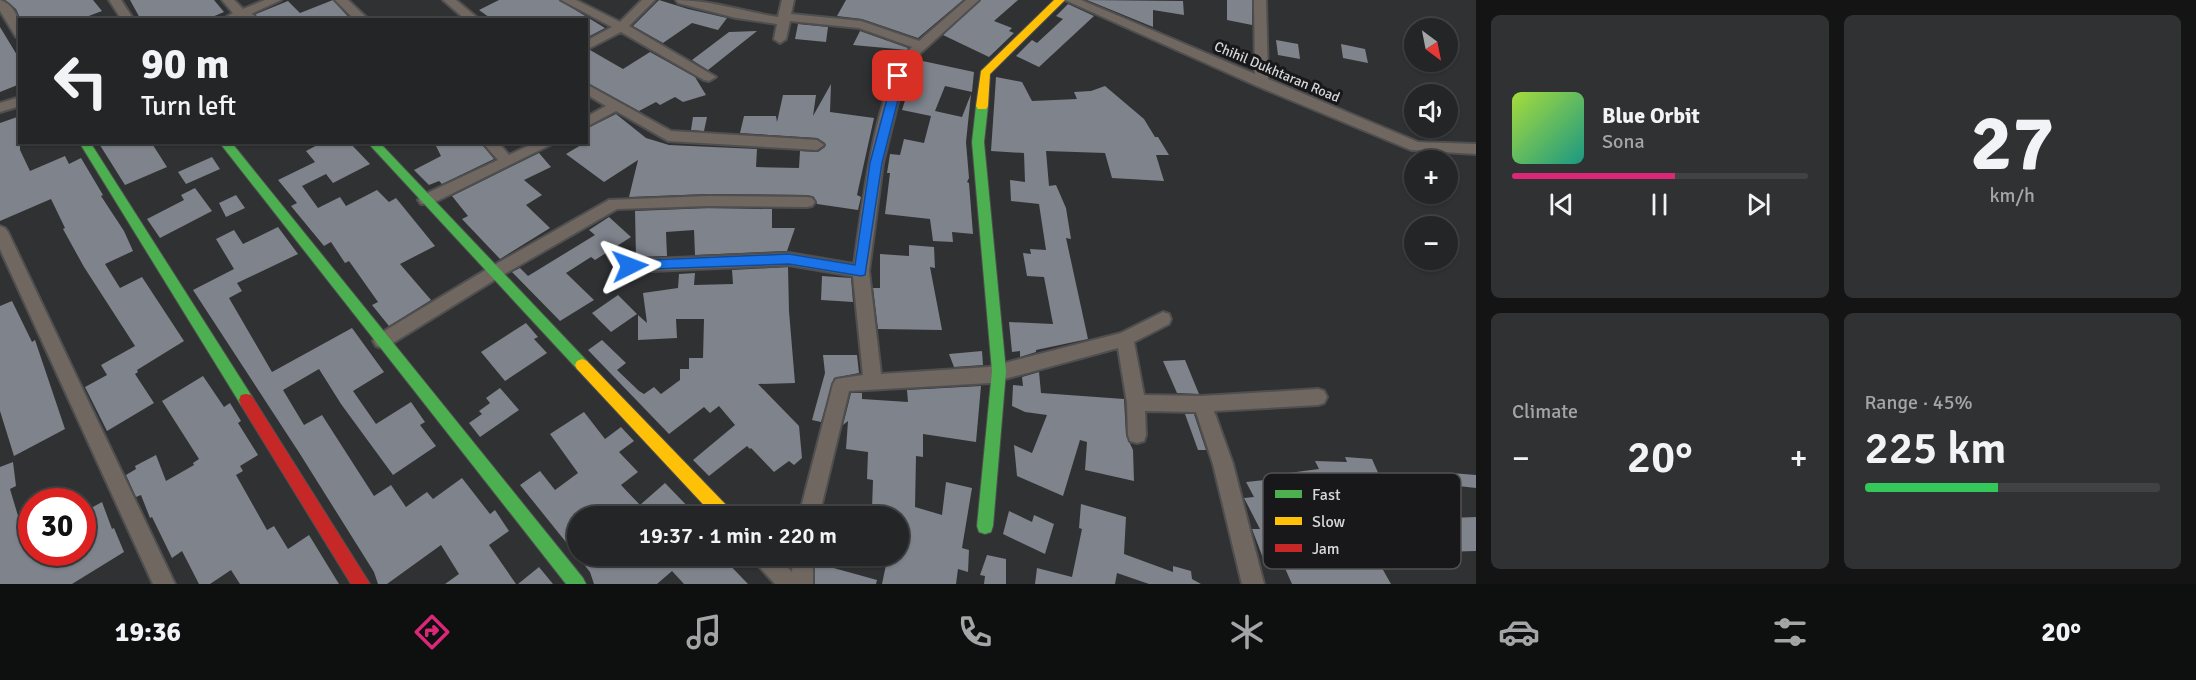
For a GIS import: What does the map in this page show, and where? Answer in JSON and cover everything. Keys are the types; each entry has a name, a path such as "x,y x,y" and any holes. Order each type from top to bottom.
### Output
{"street":[{"path":"115,0 128,18"},
{"path":"228,0 241,15 250,18"},
{"path":"233,18 275,0"},
{"path":"341,0 361,18"},
{"path":"449,0 472,18"},
{"path":"567,0 621,27 709,77"},
{"path":"588,45 621,27 649,0"},
{"path":"682,0 736,14 861,26 921,46"},
{"path":"780,39 788,0"},
{"path":"873,383 861,271 876,163 894,90 903,65 973,0"},
{"path":"985,526 999,371 978,142 985,73 1060,0"},
{"name":"Chihil Dukhtaran Road","path":"1071,0 1114,13 1262,83 1416,147 1476,149"},
{"path":"1260,0 1259,42 1262,83"},
{"path":"0,4 9,13 18,30"},
{"path":"588,89 668,136 817,145"},
{"path":"0,108 18,101"},
{"path":"588,122 617,105"},
{"path":"85,144 361,584"},
{"path":"226,144 577,584"},
{"path":"374,144 716,506"},
{"path":"491,144 508,162"},
{"path":"426,200 545,144"},
{"path":"382,341 495,272 614,204 708,201 807,202"},
{"path":"0,232 164,584"},
{"path":"630,266 789,259 861,271"},
{"path":"811,506 842,384 990,375 1125,339 1163,319"},
{"path":"1125,339 1136,403 1137,435"},
{"path":"1136,403 1202,404 1318,397"},
{"path":"1202,404 1224,464 1253,584"},
{"path":"772,566 789,584"},
{"path":"802,584 803,566"}],"building":[{"path":"5,0 93,0 102,11 83,18 20,18 16,9"},
{"path":"130,0 214,0 224,12 210,18 140,18"},
{"path":"333,0 349,18 257,18 256,14 288,1 300,13"},
{"path":"499,0 559,0 605,28 588,37 588,18 490,18 479,10"},
{"path":"659,0 727,18 718,30 692,23 663,43 633,26"},
{"path":"846,0 963,0 918,38 862,19 837,16"},
{"path":"981,0 1018,0 994,21 1012,28 1009,31 1014,33 989,57 943,35"},
{"path":"1087,0 1183,1 1184,15 1153,10 1153,27"},
{"path":"1227,0 1252,0 1252,25 1227,20"},
{"path":"1068,4 1094,16 1039,67 1016,56 1032,40 1037,43 1063,19 1056,16"},
{"path":"798,24 828,27 826,42 795,39"},
{"path":"0,27 18,57 18,85 0,92"},
{"path":"757,31 708,70 692,60 729,32"},
{"path":"860,31 908,48 907,50 853,45"},
{"path":"1276,40 1298,44 1300,59 1278,55"},
{"path":"1341,44 1365,49 1368,63 1343,58"},
{"path":"590,50 623,69 650,52 695,77 706,95 683,102 675,97 660,105 656,102 639,111 588,83 588,51"},
{"path":"918,60 974,72 972,92 945,86 935,111 962,117 971,94 966,142 969,178 967,182 969,183 973,234 952,232 953,242 933,241 930,219 885,214 890,154 900,155 904,139 924,143 931,116 902,110 913,75 917,75"},
{"path":"996,77 1022,82 1032,101 1077,99 1074,92 1091,91 1105,86 1144,119 1169,155 1156,155 1164,181 1112,178 1105,153 1046,151 1049,186 1056,185 1066,208 1071,239 1066,238 1088,339 1036,350 1036,352 1020,357 1020,351 1012,352 1009,322 1053,324 1044,277 1027,276 1023,253 1031,254 1030,249 1046,250 1039,204 1011,201 1010,180 1025,182 1024,153 991,151"},
{"path":"831,84 830,112 874,118 857,195 861,197 858,210 817,204 814,197 807,195 708,194 629,197 638,160 604,182 566,154 583,144 588,144 588,128 616,114 646,138 669,145 757,149 756,167 799,168 800,151 818,152 825,147 825,143 817,138 740,133 744,116 776,116 777,122 783,95 816,95 813,116"},
{"path":"18,117 18,144 20,144 20,150 30,171 65,156 69,164 81,158 103,195 101,196 124,231 133,251 105,264 120,288 142,277 184,341 137,370 135,374 154,403 107,431 85,387 107,375 101,365 135,346 84,267 63,229 65,228 51,199 0,221 0,123"},
{"path":"693,117 707,117 704,131 691,130"},
{"path":"99,144 152,144 167,167 125,185"},
{"path":"319,144 331,146 351,144 370,164 333,183 326,174 302,186 318,208 340,197 346,206 377,190 389,202 396,198 435,246 400,264 431,300 389,326 372,305 378,302 349,261 345,263 331,242 324,246 291,206 297,203 278,180 315,162 306,151"},
{"path":"435,144 482,144 494,159 442,184 439,181 429,185 414,170 441,156"},
{"path":"539,153 551,167 524,180 542,195 526,205 550,228 500,259 462,219 468,216 452,196"},
{"path":"212,157 220,169 186,184 178,172"},
{"path":"195,188 212,211 160,238 147,219 184,200 181,195"},
{"path":"236,195 245,208 226,217 219,203"},
{"path":"708,208 772,209 772,228 795,228 787,251 695,255 694,230 666,232 667,256 636,257 635,211"},
{"path":"609,217 631,237 595,260 591,257 566,273 594,300 560,321 512,272 520,268 528,276 595,235 589,230"},
{"path":"278,227 298,254 237,283 242,291 229,298 272,372 352,328 384,372 353,391 376,424 411,402 425,422 420,425 436,446 393,475 341,404 319,369 283,390 304,425 322,415 374,496 391,485 406,507 427,492 433,499 462,478 490,514 495,510 509,531 489,545 516,584 445,584 459,574 441,545 387,584 378,584 374,572 300,454 193,290 234,269 216,239 234,230 243,244"},
{"path":"909,245 934,247 935,268 930,267 942,330 878,329 873,288 880,288 880,254 909,256"},
{"path":"788,267 795,383 758,384 799,426 802,458 794,465 789,461 774,472 747,446 709,476 693,460 735,425 719,406 710,413 704,407 669,434 588,350 602,340 626,363 617,370 639,391 644,394 654,387 661,394 680,380 680,369 689,369 689,358 703,358 704,319 676,319 677,338 638,340 638,315 647,323 643,293 678,288 679,274 695,273 694,285 733,284 732,270"},
{"path":"822,276 851,278 853,302 821,300"},
{"path":"618,295 637,314 611,332 592,313"},
{"path":"12,301 32,342 35,340 65,429 14,456 0,411 0,306"},
{"path":"526,323 538,337 534,339 547,353 505,381 481,352"},
{"path":"982,351 983,365 954,367 949,354"},
{"path":"823,355 857,355 859,373 834,378 821,422 812,420 825,373"},
{"path":"1185,360 1199,394 1177,393 1163,361"},
{"path":"1039,372 1041,393 1124,399 1126,435 1133,450 1134,481 1085,470 1087,442 1080,440 1063,496 1017,476 1014,445 1032,453 1047,415 1025,412 1012,406 1013,385 1023,386 1022,377"},
{"path":"203,376 224,407 230,403 241,421 238,423 258,455 240,466 243,471 236,475 267,530 274,526 288,549 309,535 339,584 240,584 231,570 210,584 199,584 182,551 172,558 152,517 150,518 141,495 136,497 126,475 136,469 135,466 156,455 166,481 194,465 193,463 199,459 162,401"},
{"path":"981,386 976,442 923,434 923,457 916,456 915,507 942,515 946,482 972,488 962,548 969,550 968,572 958,569 956,584 882,584 886,566 909,566 909,506 872,506 873,480 867,479 868,452 846,449 848,421 843,425 851,393 862,393 862,399 908,402 907,390"},
{"path":"500,388 519,410 480,437 469,423 482,414 479,411 490,403 486,398"},
{"path":"584,412 605,439 621,427 634,441 619,452 638,472 621,485 640,505 665,483 687,506 567,506 567,543 520,485 540,471 555,490 578,473 550,434"},
{"path":"1185,414 1194,414 1206,450 1198,450"},
{"path":"1345,457 1372,459 1378,473 1289,473 1319,469 1315,461 1347,462"},
{"path":"13,462 16,486 10,489 18,516 18,566 96,566 96,505 102,502 124,552 72,584 0,584 0,467"},
{"path":"1461,474 1476,475 1476,488 1461,486"},
{"path":"1263,480 1263,558 1252,529 1260,529 1244,498 1254,497 1246,482"},
{"path":"1081,504 1126,517 1124,554 1173,572 1173,566 1191,571 1192,579 1201,584 1149,584 1117,573 1115,584 1035,584 1037,568 1072,577 1082,529 1079,528"},
{"path":"1009,511 1032,522 1034,515 1054,524 1045,554 1003,534"},
{"path":"1476,517 1476,551 1461,551 1461,518"},
{"path":"987,555 1006,559 1006,584 984,584 985,576 980,575"},
{"path":"585,566 731,566 748,584 684,584 672,571 657,584 594,584"},
{"path":"815,566 830,566 877,580 876,584 815,584"},
{"path":"539,567 553,584 518,584"},
{"path":"1285,569 1382,569 1391,584 1292,584"}],"traffic: fast":[{"path":"982,106 978,142 999,371 985,526"},
{"path":"85,144 246,400"},
{"path":"226,144 577,584"},
{"path":"374,144 582,365"}],"traffic: slow":[{"path":"982,106 985,73 1060,0"},
{"path":"582,365 716,506"}],"traffic: jam":[{"path":"246,400 361,584"}],"route":[{"path":"630,266 789,259 861,271 876,163 898,76"}]}
